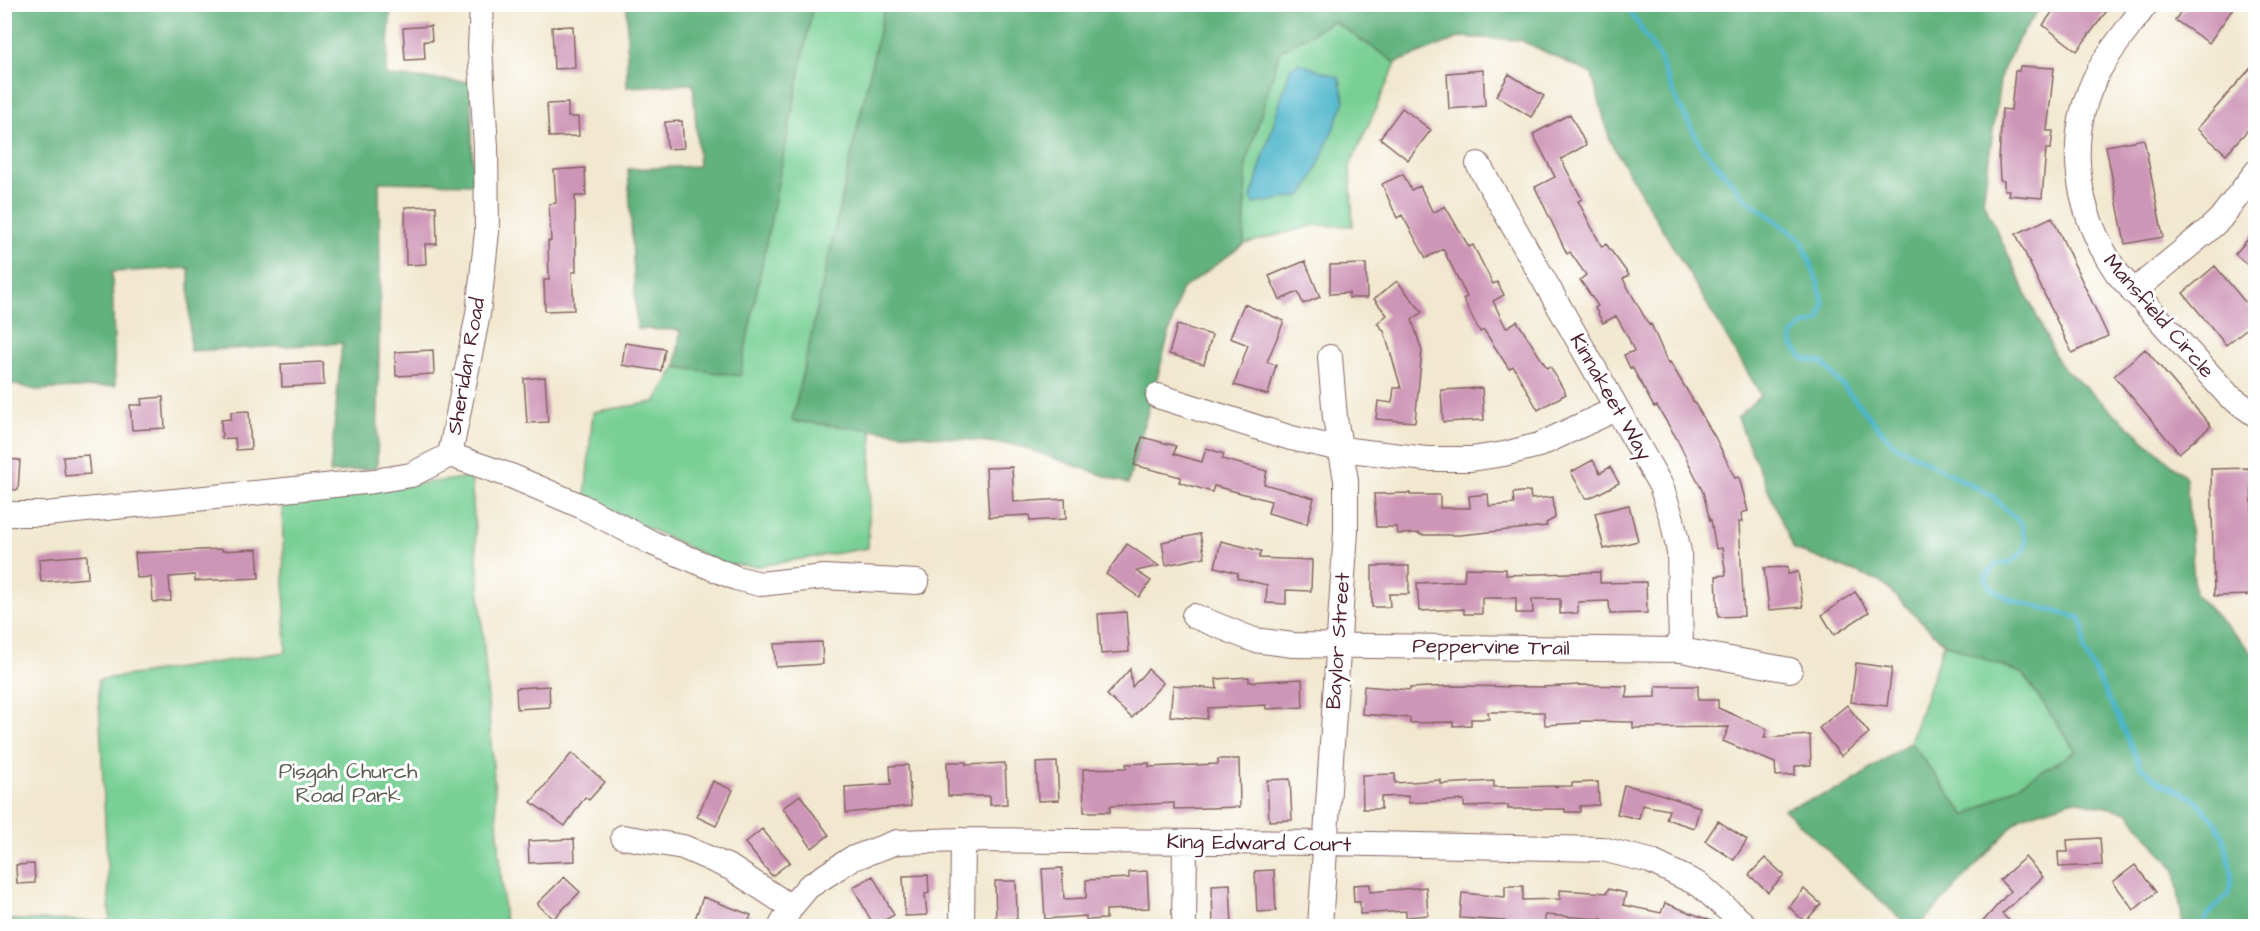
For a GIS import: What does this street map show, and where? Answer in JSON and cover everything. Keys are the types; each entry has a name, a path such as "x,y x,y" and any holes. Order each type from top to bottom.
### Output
{"street":[{"name":"Sheridan Road","path":"4,514 46,514 374,481 411,475 450,455 478,314 487,232 486,147 480,48 482,4"},
{"name":"Mansfield Circle","path":"2146,4 2098,74 2082,119 2078,157 2082,198 2093,232 2107,259 2133,292 2229,396 2256,415"},
{"name":"Kinnakeet Way","path":"1478,164 1661,486 1672,519 1678,552 1681,650"},
{"path":"2133,292 2220,219 2256,172"},
{"name":"Baylor Street","path":"1320,927 1346,531 1346,480 1335,418 1330,357"},
{"path":"1158,396 1291,438 1341,449 1426,459 1471,459 1539,445 1569,433 1616,408"},
{"path":"450,455 511,476 581,506 652,543 736,578 760,584 824,577 917,582"},
{"name":"Peppervine Trail","path":"1194,616 1254,640 1293,645 1681,650 1790,670"},
{"path":"624,837 683,848 731,868 786,917"},
{"path":"962,927 963,840"},
{"name":"King Edward Court","path":"786,917 808,887 851,859 897,842 963,840 1326,843 1602,849 1650,861 1700,885 1746,927"},
{"path":"1184,927 1185,842"}],"green space":[{"path":"5,5 391,5 386,76 471,82 473,184 379,182 377,468 330,473 342,343 190,351 189,268 112,272 115,386 36,390 5,382"},
{"path":"627,5 813,5 740,376 676,367 680,330 637,329 628,169 699,166 693,84 627,87"},
{"path":"813,5 885,5 792,421 872,429 868,548 758,566 723,564 585,498 593,412 655,402 676,367 740,375"},
{"path":"885,5 2042,5 2019,38 2001,74 1983,201 2059,364 2186,477 2195,594 2255,655 2255,926 2183,926 2175,870 2128,812 2075,800 2021,817 1919,926 1908,926 1784,809 1843,788 1910,742 1966,816 2076,751 2023,674 1944,643 1881,582 1794,549 1737,418 1761,395 1610,141 1592,74 1520,40 1461,37 1396,63 1333,21 1280,51 1246,164 1244,244 1181,290 1128,484 1016,445 792,421"},
{"path":"1333,21 1396,63 1350,166 1353,226 1315,225 1244,244 1246,164 1280,51"},
{"name":"Pisgah Church Road Park","path":"471,477 505,926 5,926 5,920 110,921 98,680 286,652 282,501"},
{"path":"1944,643 2023,674 2076,751 1966,816 1910,742"}],"water":[{"path":"1298,63 1339,77 1345,101 1310,184 1301,196 1254,204 1251,198 1290,69"}],"building":[{"path":"2058,4 2112,4 2077,51 2043,25"},
{"path":"2186,4 2236,4 2209,43 2175,20"},
{"path":"431,26 432,41 424,41 425,59 405,60 403,28"},
{"path":"573,26 575,68 554,69 552,27"},
{"path":"2256,62 2256,121 2226,154 2197,129"},
{"path":"2020,66 2054,68 2047,131 2053,131 2051,149 2046,149 2042,198 2008,195 2009,190 2004,190 2004,181 2000,180 2002,109 2011,110 2015,71 2019,71"},
{"path":"1483,70 1485,106 1449,109 1447,73"},
{"path":"1509,74 1544,96 1531,117 1496,96"},
{"path":"568,103 568,117 578,117 579,136 549,137 547,104"},
{"path":"1402,108 1431,130 1408,160 1380,138"},
{"path":"1570,114 1586,145 1561,159 1582,199 1578,201 1602,247 1606,244 1629,275 1623,279 1649,325 1651,324 1668,363 1670,362 1715,437 1735,478 1739,477 1748,511 1741,513 1742,522 1739,522 1744,616 1718,617 1716,576 1726,575 1722,548 1716,549 1703,492 1677,439 1657,406 1654,407 1632,367 1630,368 1624,355 1634,351 1628,337 1616,316 1603,323 1595,308 1598,306 1580,280 1586,275 1570,252 1567,254 1535,187 1555,177 1533,134"},
{"path":"682,121 684,148 667,149 665,122"},
{"path":"2144,139 2163,237 2125,244 2106,146"},
{"path":"585,168 586,196 575,196 576,272 572,272 574,310 545,311 544,280 549,280 548,241 551,241 549,204 556,203 554,170"},
{"path":"1403,174 1411,190 1420,186 1433,213 1445,206 1469,247 1473,245 1493,284 1497,282 1504,295 1493,301 1506,328 1517,321 1547,368 1550,366 1566,394 1538,410 1513,366 1509,369 1484,330 1480,332 1463,299 1467,297 1443,249 1426,258 1402,215 1397,218 1382,184"},
{"path":"436,206 437,244 425,244 426,264 406,265 405,207"},
{"path":"2052,217 2108,336 2072,353 2016,234"},
{"path":"2256,230 2256,272 2235,254"},
{"path":"1305,261 1320,297 1303,304 1298,292 1280,300 1269,276"},
{"path":"1366,264 1367,298 1349,298 1349,293 1330,294 1330,265"},
{"path":"2215,266 2256,315 2256,321 2226,345 2183,293"},
{"path":"1397,281 1422,312 1412,320 1422,351 1415,422 1376,419 1378,401 1392,403 1394,388 1401,388 1384,331 1377,323 1387,315 1374,299"},
{"path":"1244,304 1284,321 1267,362 1276,365 1268,395 1234,385 1248,345 1230,338"},
{"path":"1177,325 1212,335 1204,364 1169,354"},
{"path":"625,343 665,349 661,371 622,365"},
{"path":"2145,349 2211,426 2179,453 2114,376"},
{"path":"433,350 434,374 396,376 395,352"},
{"path":"323,362 324,385 282,387 281,364"},
{"path":"545,377 548,422 527,423 524,379"},
{"path":"1482,388 1484,420 1443,422 1441,390"},
{"path":"163,397 165,428 132,430 130,405 142,405 141,399"},
{"path":"249,411 251,449 236,450 235,438 222,439 221,420 231,419 231,412"},
{"path":"1142,437 1176,446 1174,454 1202,462 1206,448 1224,454 1222,459 1267,471 1264,484 1314,498 1307,524 1268,513 1271,501 1214,486 1212,492 1179,482 1181,477 1134,465"},
{"path":"88,455 90,474 65,476 63,457"},
{"path":"4,459 20,460 18,490 4,489"},
{"path":"1593,460 1600,473 1610,467 1619,483 1590,498 1585,498 1571,472"},
{"path":"1012,467 1014,502 1065,499 1066,519 1030,521 1029,515 989,517 986,468"},
{"path":"2251,468 2254,595 2214,596 2211,469"},
{"path":"1530,491 1531,499 1553,497 1555,518 1546,523 1547,526 1460,535 1398,534 1397,527 1376,527 1374,494 1440,495 1440,508 1470,508 1469,496 1488,494 1489,506 1514,504 1513,493"},
{"path":"1629,505 1638,541 1604,549 1595,513"},
{"path":"1200,534 1205,557 1166,565 1162,542"},
{"path":"1221,541 1261,551 1259,558 1312,560 1311,591 1286,590 1286,604 1266,603 1267,585 1237,578 1238,573 1215,567"},
{"path":"1127,544 1159,566 1136,571 1151,581 1139,597 1106,574"},
{"path":"222,549 222,551 257,549 259,578 195,581 195,575 169,577 171,601 153,602 151,577 137,578 135,553"},
{"path":"87,555 88,578 41,582 39,559"},
{"path":"1372,566 1409,566 1409,594 1389,594 1390,607 1372,607"},
{"path":"1788,567 1788,574 1798,572 1803,607 1769,610 1764,568"},
{"path":"1465,568 1506,569 1506,575 1600,572 1600,583 1646,582 1647,613 1610,614 1609,601 1578,602 1578,613 1560,614 1560,599 1532,599 1533,613 1516,613 1516,598 1482,598 1482,614 1464,614 1464,609 1419,611 1417,583 1464,581"},
{"path":"1855,592 1869,612 1834,635 1822,615"},
{"path":"1126,612 1129,652 1101,654 1098,614"},
{"path":"822,642 823,664 776,667 774,644"},
{"path":"1856,663 1892,668 1887,706 1851,702"},
{"path":"1130,669 1132,687 1148,669 1163,683 1132,718 1107,695"},
{"path":"1249,677 1249,682 1302,679 1303,707 1266,709 1266,705 1208,708 1207,719 1170,716 1173,685 1217,689 1216,679"},
{"path":"549,686 550,707 517,709 516,688"},
{"path":"1364,686 1410,690 1410,688 1452,686 1627,686 1626,698 1656,697 1656,686 1698,686 1698,700 1718,700 1718,708 1767,729 1764,738 1810,735 1811,765 1795,766 1795,775 1776,776 1775,763 1723,741 1729,727 1633,728 1633,722 1581,721 1581,723 1545,725 1544,712 1488,712 1489,719 1471,719 1471,725 1453,726 1453,722 1410,723 1410,718 1362,714"},
{"path":"1847,705 1869,733 1841,756 1819,728"},
{"path":"572,753 605,782 589,800 585,797 565,826 531,802"},
{"path":"1218,759 1239,759 1240,807 1174,809 1174,803 1110,806 1110,812 1084,812 1083,769 1127,768 1126,764 1149,763 1149,767 1218,764"},
{"path":"947,762 966,762 966,765 1005,763 1007,804 990,805 990,796 948,796"},
{"path":"1057,762 1059,800 1038,801 1036,763"},
{"path":"908,765 911,806 846,813 845,787 891,784 890,766"},
{"path":"1395,774 1395,783 1441,780 1441,784 1494,781 1494,787 1572,786 1572,783 1598,782 1599,805 1580,806 1580,812 1565,812 1565,809 1508,809 1508,805 1464,807 1464,800 1409,803 1408,796 1381,797 1381,809 1363,809 1362,775"},
{"path":"1290,779 1292,820 1269,821 1267,780"},
{"path":"713,781 733,790 716,826 697,817"},
{"path":"1624,785 1700,807 1694,828 1666,819 1669,810 1642,805 1639,819 1617,814"},
{"path":"800,795 829,835 812,848 783,808"},
{"path":"1718,821 1747,840 1734,860 1705,841"},
{"path":"762,829 790,862 772,876 745,843"},
{"path":"2100,838 2102,865 2059,867 2058,852 2068,852 2067,840"},
{"path":"574,839 575,861 529,863 528,841"},
{"path":"2025,857 2043,877 2002,914 2016,927 1978,927 2010,891 2000,880"},
{"path":"1765,858 1784,875 1768,892 1749,875"},
{"path":"34,864 35,883 17,884 16,865"},
{"path":"2135,865 2156,892 2134,910 2113,882"},
{"path":"1062,868 1064,899 1086,898 1086,880 1129,878 1129,872 1147,871 1149,908 1106,910 1106,919 1086,920 1086,916 1045,919 1042,869"},
{"path":"1274,870 1276,911 1257,912 1255,871"},
{"path":"928,875 929,893 925,894 927,915 905,916 903,876"},
{"path":"873,876 894,915 874,926 853,887"},
{"path":"564,877 580,892 553,919 537,904"},
{"path":"995,881 1016,881 1017,919 996,919"},
{"path":"1230,884 1232,926 1213,926 1212,885"},
{"path":"1370,884 1370,892 1426,887 1428,915 1406,917 1406,911 1360,914 1360,902 1354,902 1353,885"},
{"path":"1505,886 1523,886 1523,900 1560,899 1560,890 1607,893 1608,889 1626,893 1623,905 1661,913 1665,903 1722,925 1656,927 1642,921 1641,927 1601,927 1602,919 1545,915 1545,926 1505,926 1505,921 1460,918 1462,893 1505,897"},
{"path":"1804,889 1821,904 1805,922 1789,907"},
{"path":"703,897 751,915 746,927 717,927 695,919"}],"waterway":[{"path":"1625,4 1658,55 1674,95 1701,146 1744,197 1802,240 1824,305 1819,321 1802,326 1792,335 1793,346 1804,359 1823,363 1893,444 1992,496 2021,524 2026,542 2023,552 2009,563 1996,564 1986,577 1989,587 2009,599 2080,618 2084,628 2084,651 2140,766 2158,781 2193,798 2214,820 2223,836 2232,873 2229,893 2211,911 2204,921 2205,926"}]}
